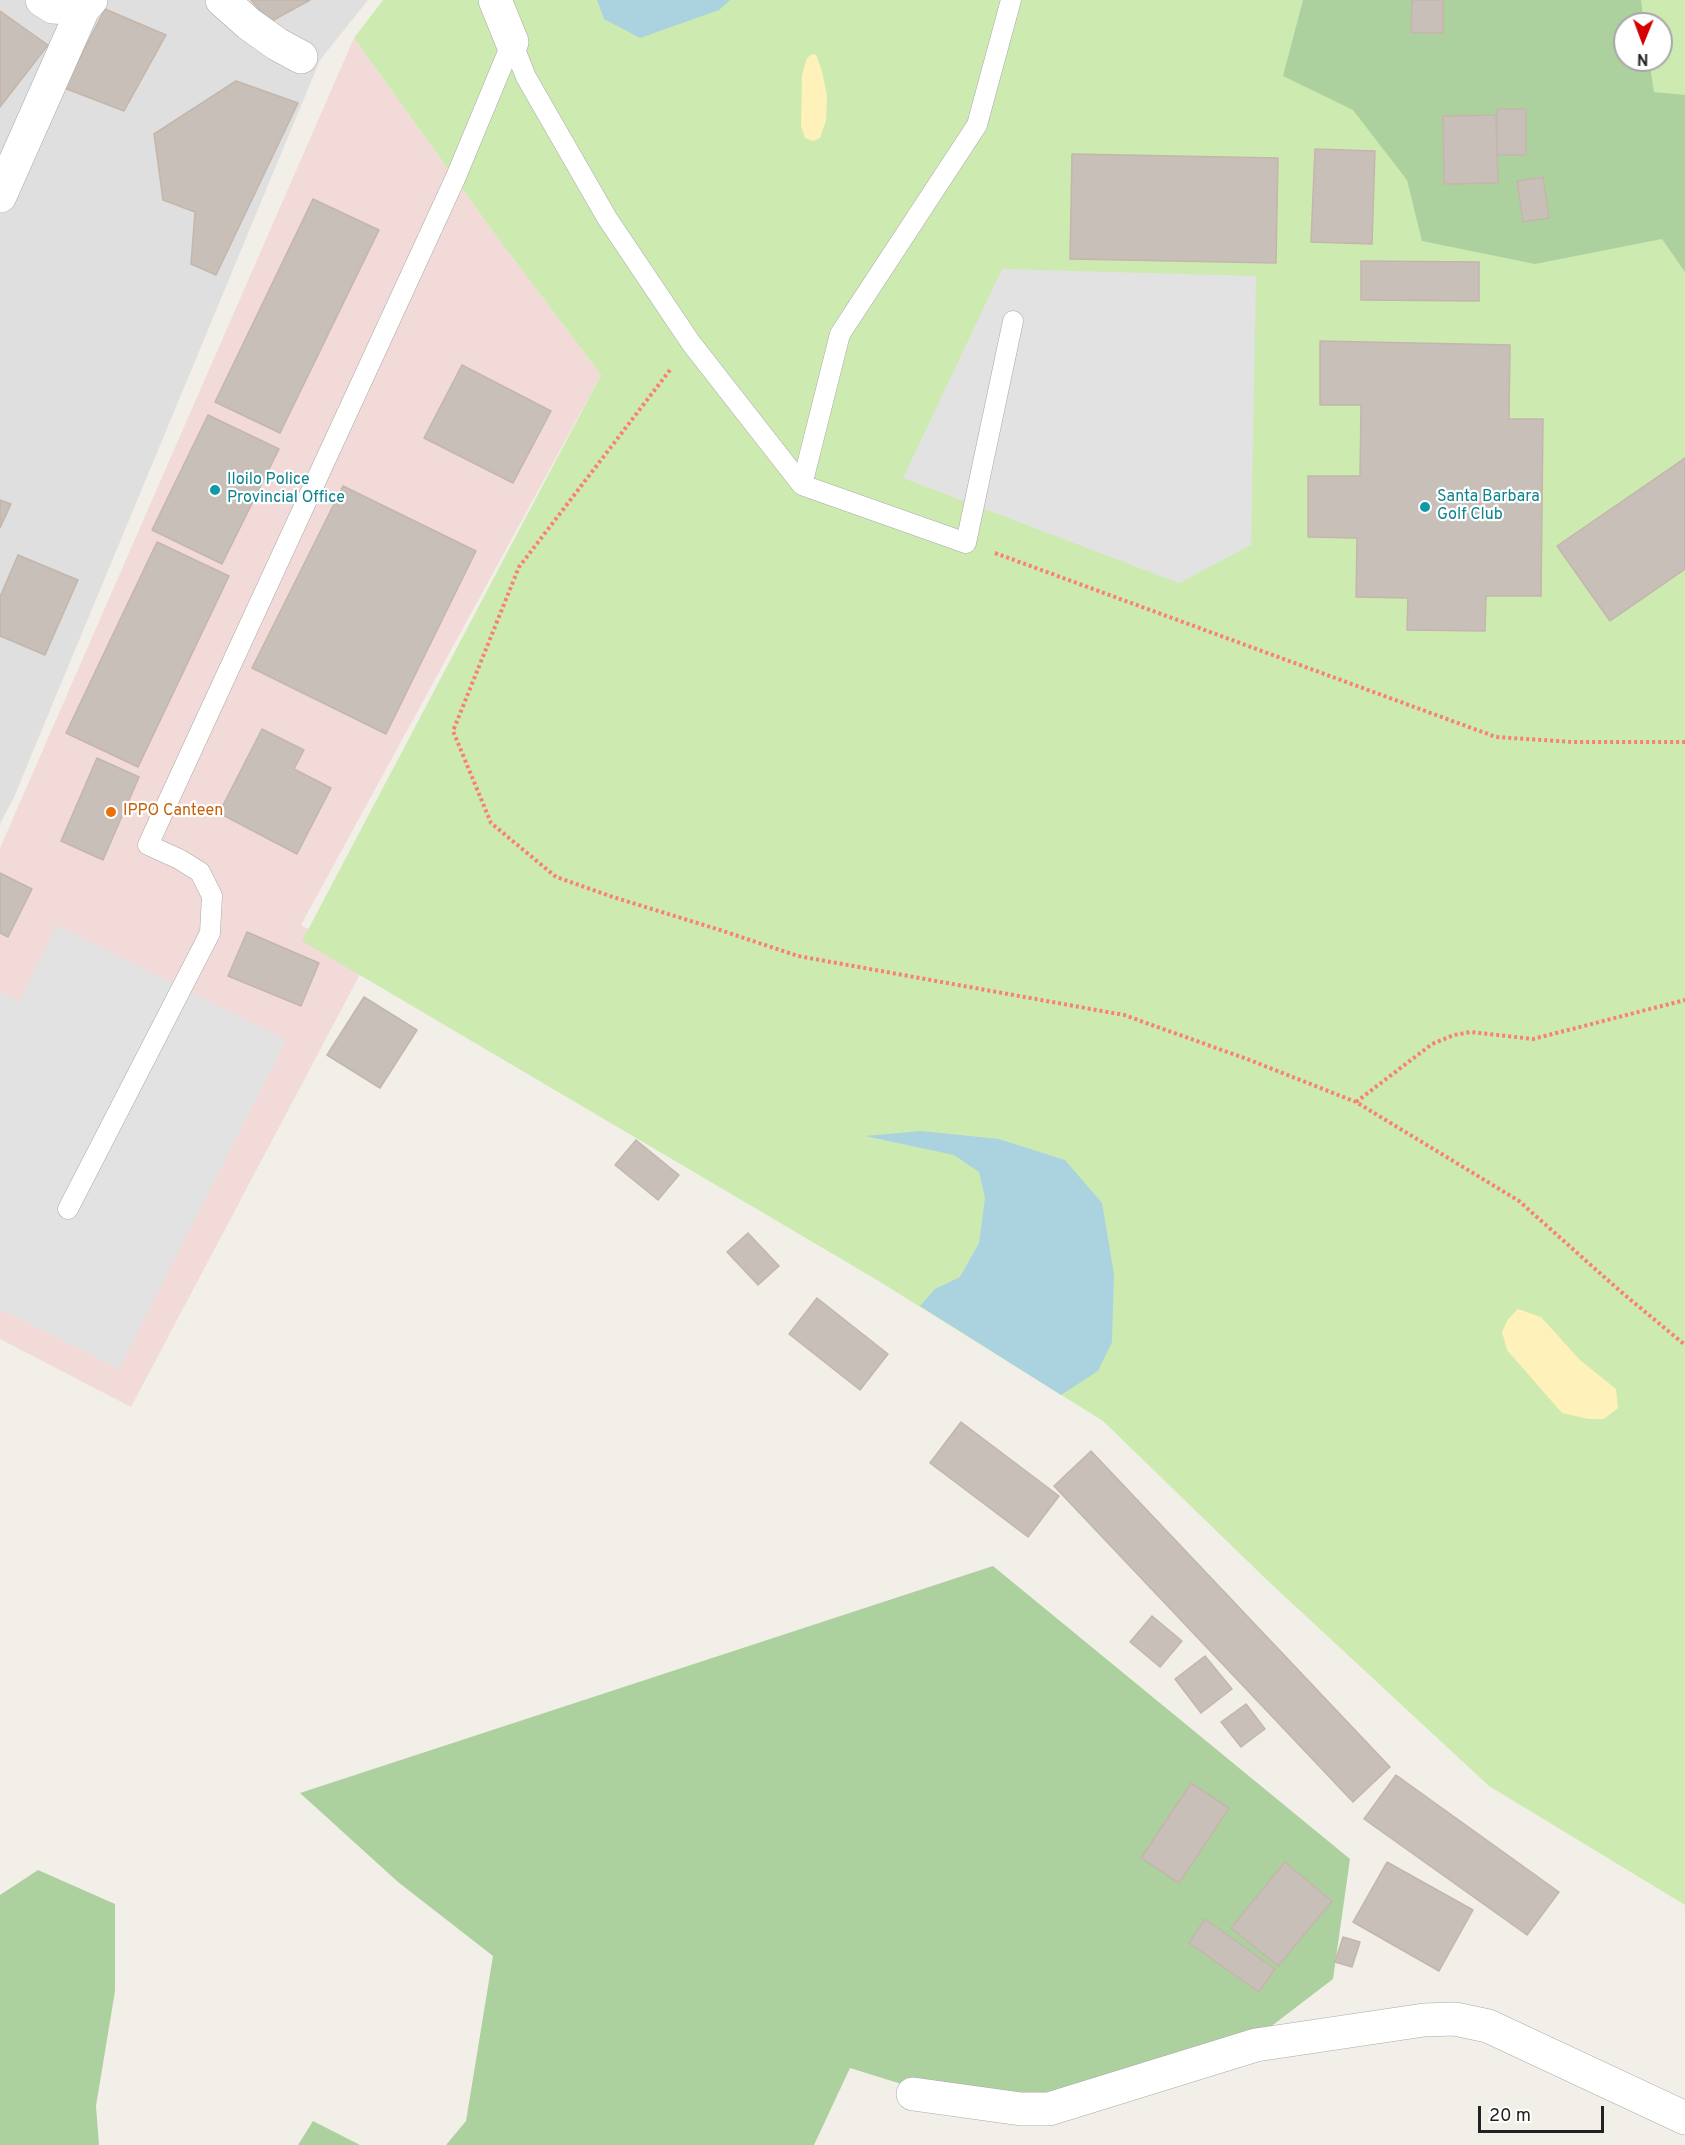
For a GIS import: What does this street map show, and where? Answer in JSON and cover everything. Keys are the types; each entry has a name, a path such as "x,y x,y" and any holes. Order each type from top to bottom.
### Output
{"street":[{"path":"0,196 87,4 53,7 42,0"},
{"path":"222,0 249,24 301,57"},
{"path":"495,0 512,42"},
{"path":"913,2094 1021,2109 1049,2109 1256,2045 1424,2020 1455,2019 1488,2026 1685,2118"}],"lane":[{"path":"802,486 840,334 977,125 1011,0"},
{"path":"512,42 526,77 589,189 691,343 802,486 966,543 1013,321"},
{"path":"68,1209 210,933 212,896 200,872 179,859 148,845 455,179 512,42"}],"path":[{"path":"691,343 519,567 453,731 492,823 556,877 613,897 798,956 1124,1015 1247,1059 1356,1102 1518,1201 1685,1345"},
{"path":"966,543 1496,737 1573,742 1685,742"},
{"path":"1356,1102 1432,1044 1454,1035 1471,1032 1533,1039 1685,1000"}],"shaded area":[{"path":"0,0 368,0 320,60 14,797 0,824"},
{"path":"354,38 494,233 601,375 301,925 367,961 131,1407 0,1339 0,848"},
{"path":"1002,269 1256,276 1251,545 1179,583 903,478"},
{"path":"57,925 286,1040 119,1369 0,1309 0,992 19,1001"}],"green space":[{"path":"383,0 1685,0 1685,1905 1489,1786 1268,1581 1103,1421 877,1280 302,941 601,375 494,233 354,38"},
{"path":"1303,0 1641,0 1642,12 1613,12 1613,72 1651,72 1654,92 1685,95 1685,272 1662,239 1535,264 1422,241 1407,180 1353,110 1283,76"},
{"path":"993,1566 1350,1859 1333,1979 1218,2067 1014,2119 850,2068 814,2145 446,2145 466,2121 493,1956 398,1882 300,1793"},
{"path":"38,1870 115,1904 115,1991 96,2106 99,2145 0,2145 0,1895"},
{"path":"313,2121 360,2145 298,2145"}],"sand":[{"path":"812,54 816,55 822,71 827,96 826,121 820,138 813,141 805,138 801,126 802,75 807,58"},
{"path":"1518,1309 1541,1317 1580,1360 1616,1389 1618,1408 1604,1419 1588,1419 1562,1413 1507,1350 1502,1332 1508,1319"}],"water":[{"path":"597,0 730,0 719,10 640,38 604,19"},
{"path":"921,1131 999,1139 1065,1160 1102,1203 1114,1274 1112,1342 1098,1371 1061,1395 920,1306 935,1289 960,1277 979,1243 985,1198 979,1172 954,1155 865,1136"}],"building":[{"path":"251,0 310,0 270,22"},
{"path":"1412,0 1443,0 1443,33 1411,33"},
{"path":"105,9 166,35 124,111 64,88"},
{"path":"0,11 48,45 0,107"},
{"path":"236,81 298,103 216,275 191,264 195,212 163,200 154,134"},
{"path":"1497,109 1526,109 1526,155 1497,155"},
{"path":"1496,115 1498,183 1444,184 1443,116"},
{"path":"1315,149 1375,151 1372,244 1311,242"},
{"path":"1072,154 1278,158 1276,263 1070,259"},
{"path":"1543,177 1549,218 1523,222 1517,181"},
{"path":"313,199 379,230 280,433 215,402"},
{"path":"1361,261 1479,262 1479,301 1361,300"},
{"name":"Santa Barbara Golf Club","path":"1320,341 1510,345 1509,419 1543,419 1541,596 1486,596 1485,631 1407,630 1408,598 1356,597 1357,538 1308,537 1308,476 1360,476 1361,405 1320,405"},
{"path":"462,365 551,411 513,483 424,438"},
{"name":"Iloilo Police Provincial Office","path":"208,415 279,449 222,564 152,530"},
{"path":"1685,458 1685,569 1610,621 1557,546"},
{"path":"343,486 476,551 386,734 252,668"},
{"path":"0,500 11,504 0,528"},
{"path":"157,542 229,576 138,767 66,733"},
{"path":"18,555 78,580 45,655 0,636 0,597"},
{"path":"262,729 304,750 294,769 331,788 297,854 219,813"},
{"path":"97,758 139,777 103,860 61,841"},
{"path":"0,873 32,889 8,937 0,933"},
{"path":"247,932 319,963 301,1006 228,976"},
{"path":"364,997 417,1030 380,1088 327,1055"},
{"path":"636,1140 679,1175 658,1200 615,1165"},
{"path":"748,1233 779,1266 758,1285 727,1252"},
{"path":"817,1298 888,1354 860,1390 789,1334"},
{"path":"961,1422 1059,1496 1028,1537 930,1463"},
{"path":"1091,1451 1390,1767 1353,1802 1054,1486"},
{"path":"1152,1616 1182,1641 1160,1667 1130,1642"},
{"path":"1205,1656 1232,1689 1201,1713 1175,1679"},
{"path":"1246,1704 1265,1729 1241,1747 1221,1722"},
{"path":"1396,1775 1559,1892 1527,1935 1364,1819"},
{"path":"1191,1783 1229,1808 1179,1883 1141,1858"},
{"path":"1285,1862 1332,1901 1278,1966 1231,1928"},
{"path":"1387,1862 1473,1910 1439,1971 1353,1922"},
{"path":"1205,1919 1275,1969 1259,1992 1189,1943"},
{"path":"1343,1937 1360,1942 1352,1967 1335,1962"}],"place":[{"name":"Iloilo Police Provincial Office","path":"215,490"},
{"name":"Santa Barbara Golf Club","path":"1425,507"},
{"name":"IPPO Canteen","path":"111,812"}]}
